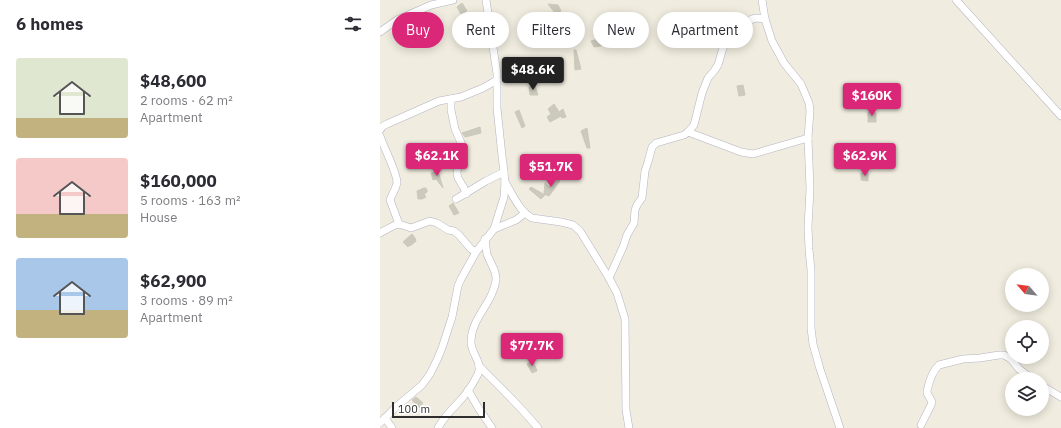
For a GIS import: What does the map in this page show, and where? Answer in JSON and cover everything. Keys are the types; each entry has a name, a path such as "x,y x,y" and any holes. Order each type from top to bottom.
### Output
{"street":[{"path":"380,32 397,20 431,5 453,0"},
{"path":"392,428 382,420 422,385 430,374 442,348 452,317 460,279 476,252 494,229 504,197 505,182 498,115 495,56 486,0"},
{"path":"762,0 765,19 777,52 784,64 801,84 809,102 810,111 808,138 810,189 808,227 811,270 810,328 820,369 840,428"},
{"path":"956,0 1061,116"},
{"path":"610,278 627,235 634,223 635,210 637,204 642,198 644,171 652,147 656,143 684,135 688,132 694,125 702,93 708,78 718,65 723,48 732,32 752,19 765,19"},
{"path":"380,130 387,124 439,101 461,97 483,88 497,80"},
{"path":"452,99 451,110 455,129 462,145 456,174 466,194"},
{"path":"688,132 741,152 753,154 808,138"},
{"path":"380,136 397,183 390,200 399,224"},
{"path":"456,199 504,172"},
{"path":"505,182 521,209 532,218 573,225 580,232 610,278 617,293 625,319 626,410 629,428"},
{"path":"494,229 516,220 525,213"},
{"path":"380,233 399,224 411,228 430,221 437,223 443,228 459,235 471,249 476,252"},
{"path":"438,428 449,411 458,403 468,390 479,372 478,359 473,351 471,342 472,336 477,318 493,292 496,278 487,254 486,239"},
{"path":"921,425 932,402 927,391 937,366 963,359 1004,355 1011,359 1023,372"},
{"path":"479,366 498,384 538,428"},
{"path":"468,390 492,428"},
{"path":"1049,390 1061,397"}],"building":[{"path":"462,3 467,11 460,12 457,7"},
{"path":"548,4 558,5 561,11 554,12"},
{"path":"574,50 576,50 581,69 575,70"},
{"path":"743,85 745,95 739,96 737,86"},
{"path":"535,86 538,95 530,95 529,87"},
{"path":"554,104 559,112 563,109 566,117 562,118 561,116 550,122 547,117 551,114 548,109"},
{"path":"519,110 525,126 522,128 515,112"},
{"path":"868,112 876,113 876,122 868,122"},
{"path":"480,127 481,133 465,137 462,133"},
{"path":"587,128 590,148 587,148 581,131"},
{"path":"446,146 447,152 441,155 437,147"},
{"path":"438,171 443,188 436,179 433,180 431,173"},
{"path":"861,173 868,173 868,181 861,180"},
{"path":"558,179 560,181 549,196 544,194 545,183 549,187"},
{"path":"531,187 545,195 541,199 529,189"},
{"path":"424,188 427,190 424,194 426,197 418,199 417,191"},
{"path":"453,203 459,213 454,215 449,206"},
{"path":"412,234 416,241 408,247 403,242"},
{"path":"533,361 537,371 532,373 527,364"},
{"path":"416,397 423,403 419,408 412,400"}]}
